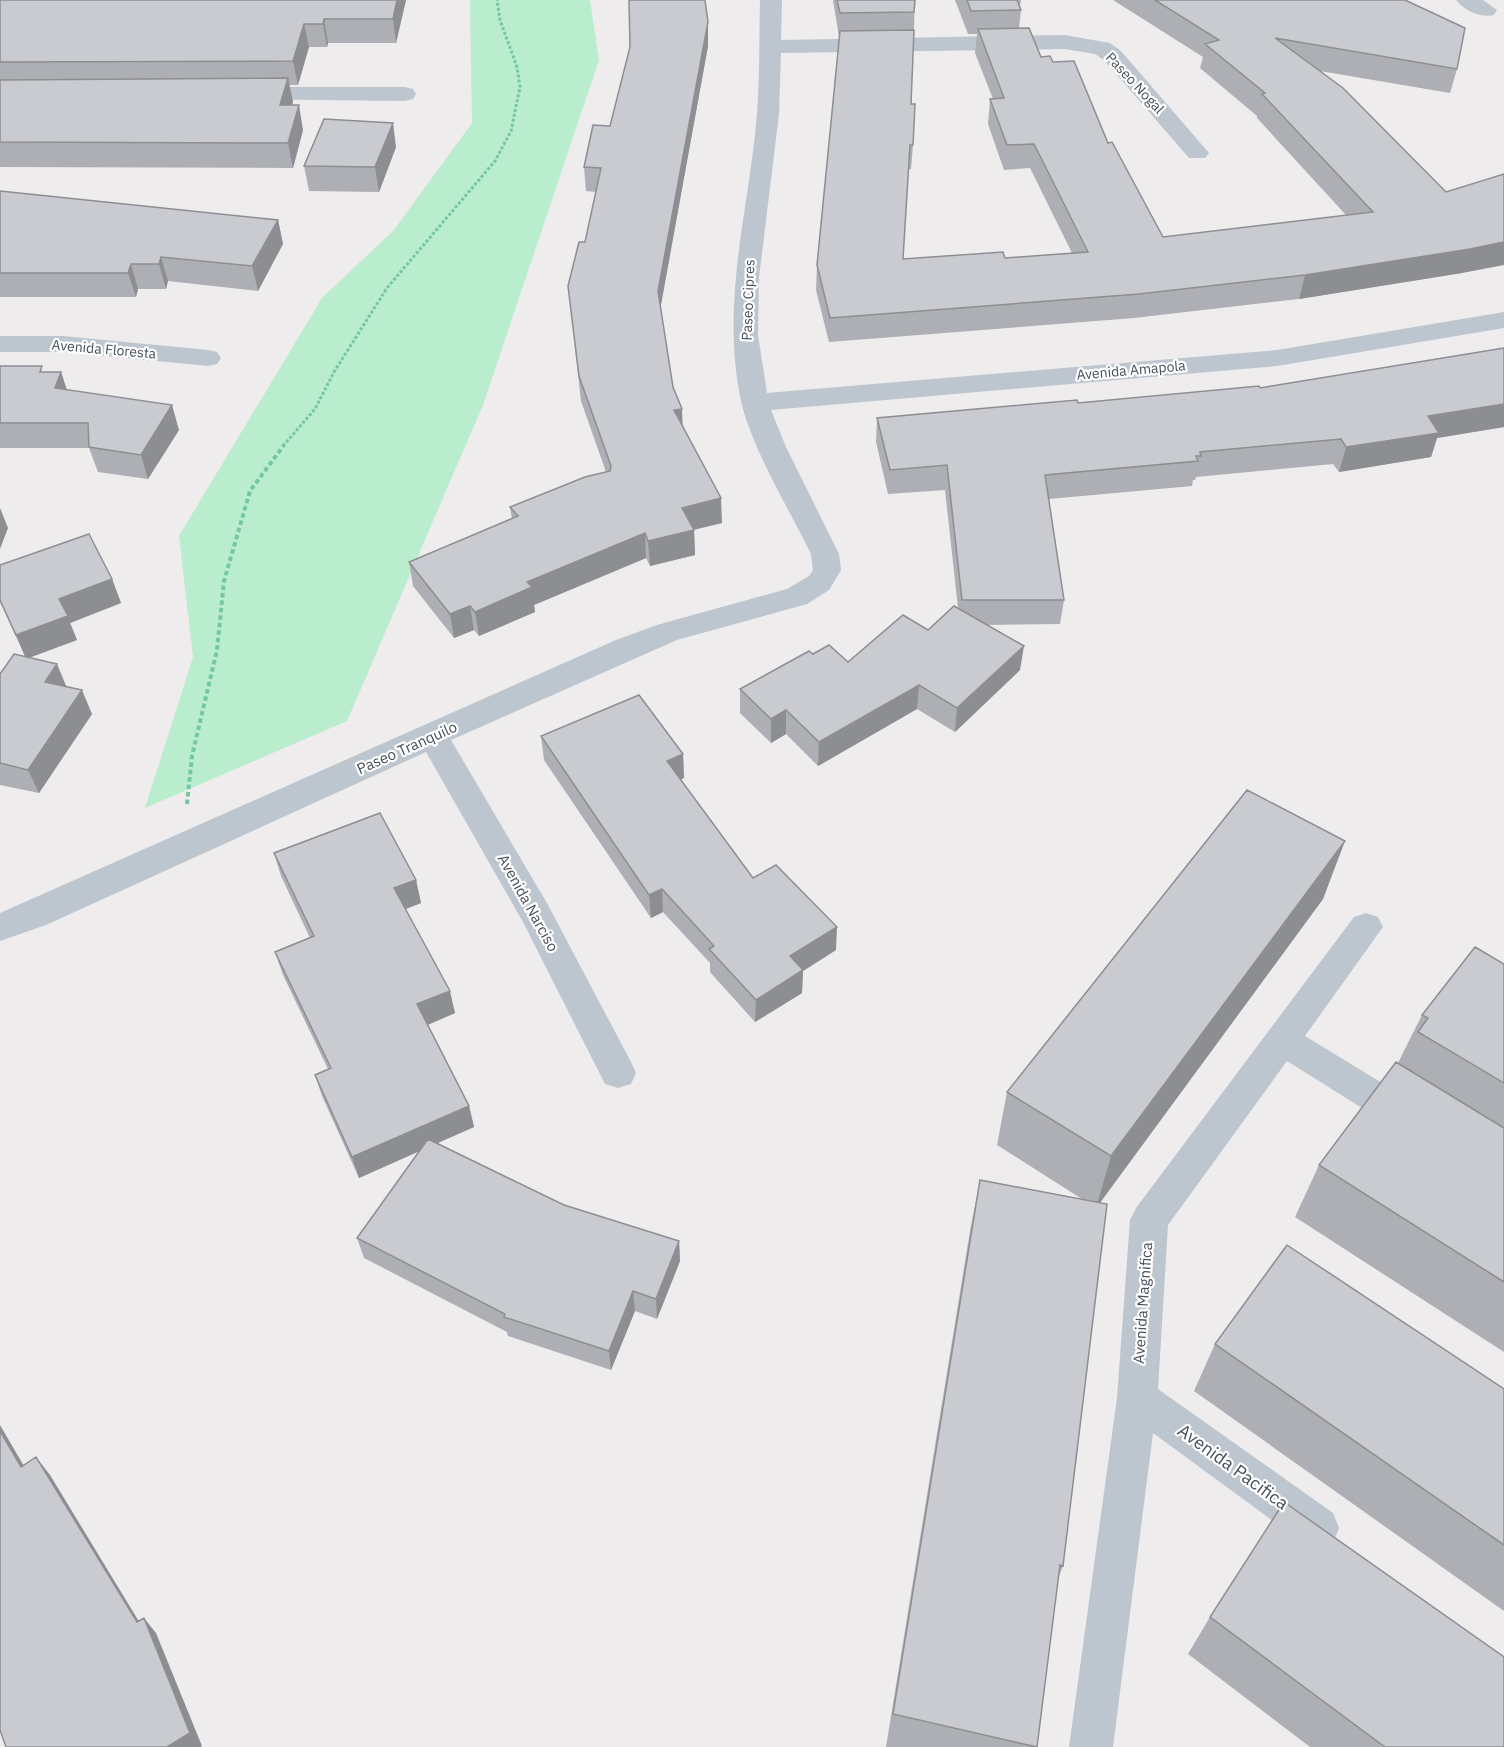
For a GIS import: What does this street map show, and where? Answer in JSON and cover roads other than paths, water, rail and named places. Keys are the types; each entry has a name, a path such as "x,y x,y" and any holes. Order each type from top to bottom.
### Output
{"street":[{"name":"Paseo Cipres","path":"771,0 768,114 746,278 745,335 755,403 772,447 825,554 827,570 819,584"},
{"name":"Paseo Nogal","path":"770,47 1065,42 1102,48 1113,56 1197,153"},
{"path":"226,94 405,94"},
{"name":"Avenida Amapola","path":"755,403 1277,358 1504,320"},
{"name":"Avenida Floresta","path":"0,344 63,344 208,358"},
{"name":"Paseo Tranquilo","path":"0,927 34,915 627,648 668,632 797,597 819,584"},
{"name":"Avenida Narciso","path":"433,736 536,914 618,1073"},
{"name":"Avenida Magnifica","path":"1091,1747 1137,1398 1149,1221 1365,927"},
{"path":"1281,1039 1433,1134"},
{"name":"Avenida Pacifica","path":"1137,1398 1350,1551"}]}
